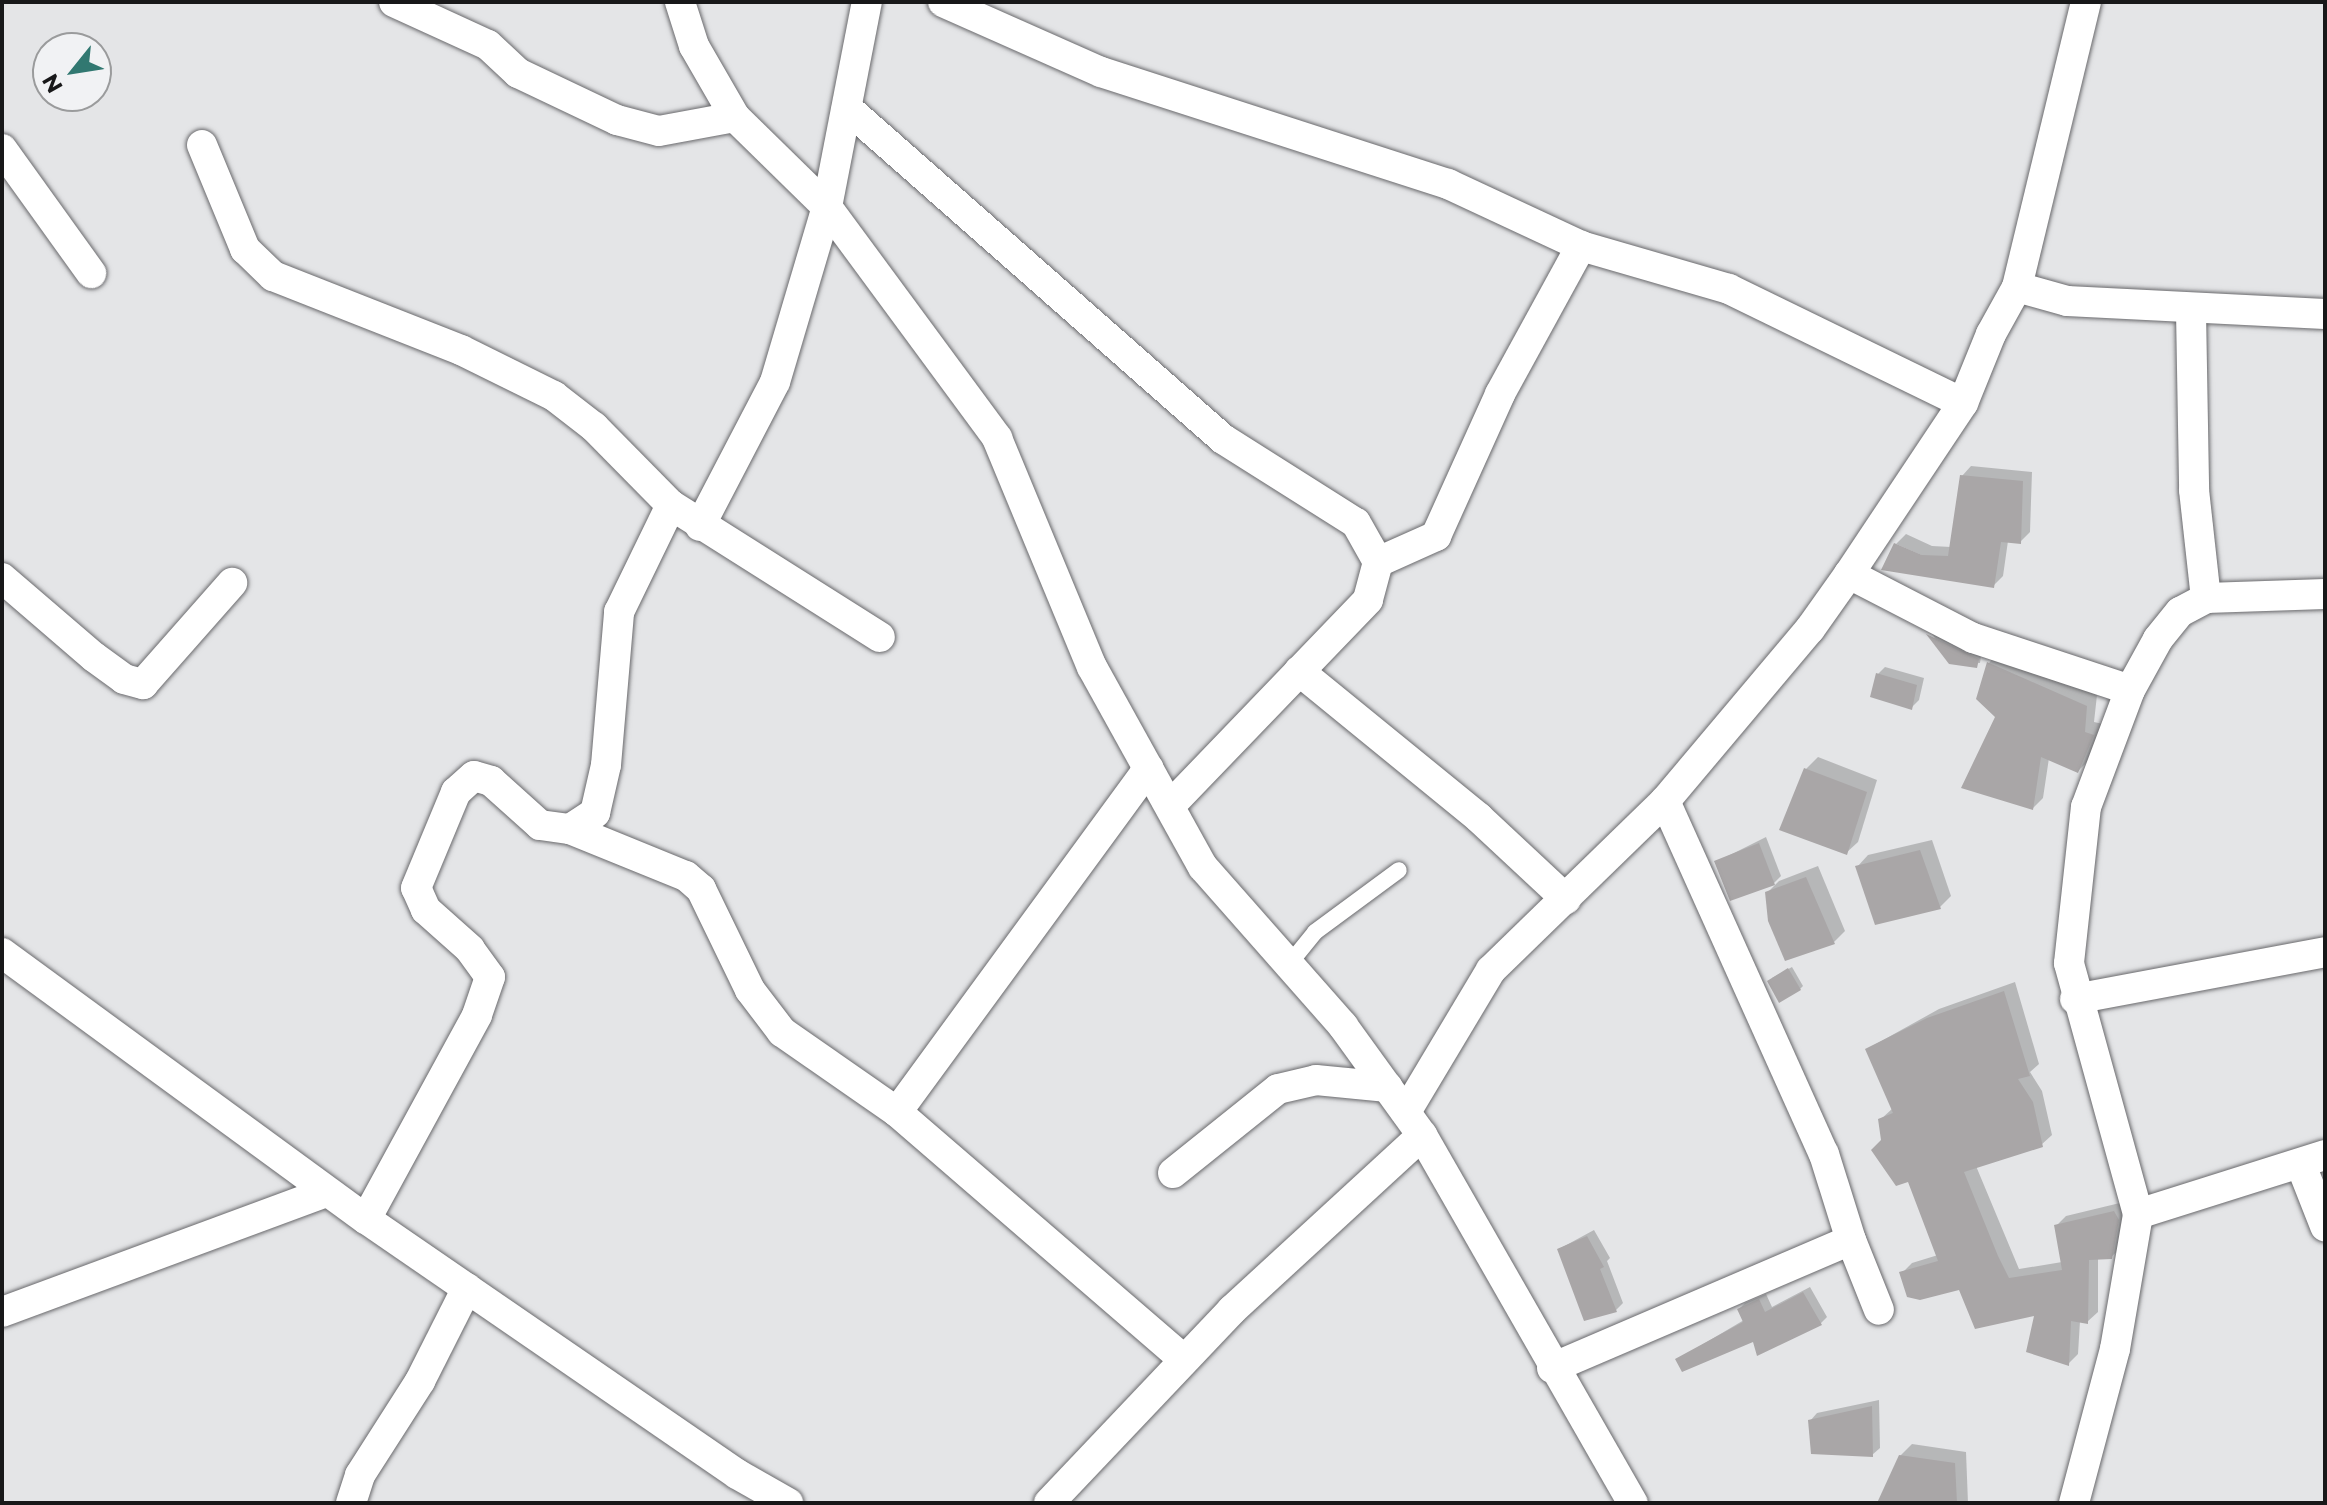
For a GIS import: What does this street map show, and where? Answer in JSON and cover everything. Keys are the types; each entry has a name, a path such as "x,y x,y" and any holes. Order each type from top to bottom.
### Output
{"street":[{"path":"394,2 488,45 518,73 617,120 659,131 735,117"},
{"path":"680,2 694,46 735,117 827,207 997,438 1092,667 1203,867 1290,963 1414,1124 1552,1368 1633,1503"},
{"path":"700,526 775,382 827,207 867,2"},
{"path":"943,2 1101,72 1448,184 1581,246 1729,289 1963,403"},
{"path":"1049,1503 1414,1124 1491,970 1665,801 1810,629 1849,574 1963,403 1991,334 2017,287 2086,2"},
{"path":"847,108 1223,439 1356,523 1378,562 1368,600 1170,806"},
{"path":"202,145 245,249 273,276 461,350 554,396 594,427 671,505 880,637"},
{"path":"2,149 91,273"},
{"path":"1378,562 1436,536 1500,394 1581,246"},
{"path":"2017,287 2067,301 2191,311 2325,314"},
{"path":"2191,311 2194,490 2206,598"},
{"path":"570,829 595,813 606,765 619,612 671,505"},
{"path":"1849,574 1973,638 2130,690"},
{"path":"2,578 94,657 124,679 143,684 232,583"},
{"path":"2074,1503 2115,1349 2138,1214 2075,999 2069,942 2086,807 2130,690 2158,639 2180,612 2206,598 2325,594"},
{"path":"1299,671 1479,818 1566,899"},
{"path":"897,1112 1149,768"},
{"path":"366,1219 477,1015 490,977 470,949 426,910 416,888 456,792 474,776 491,781 540,825 570,829 686,876 701,889 764,1013 782,1032 897,1112 1184,1360"},
{"path":"1665,801 1824,1154 1851,1240 1879,1310"},
{"path":"2075,999 2325,952"},
{"path":"2,953 327,1192 737,1474 788,1503"},
{"path":"1173,1173 1278,1089 1316,1080 1388,1087"},
{"path":"2138,1214 2313,1160 2325,1226"},
{"path":"2,1312 327,1192"},
{"path":"1552,1368 1851,1240"},
{"path":"351,1503 360,1475 420,1381 467,1288"}],"lane":[{"path":"1290,963 1315,932 1399,870"}],"building":[{"path":"1960,475 2023,481 2021,544 2001,542 1994,588 1881,570 1894,543 1922,555 1948,556"},
{"path":"1926,634 1979,659 1977,668 1949,664"},
{"path":"1987,662 2087,706 2085,732 2094,735 2078,773 2041,757 2033,810 1961,788 1995,717 1976,699"},
{"path":"1876,673 1917,685 1912,710 1870,697"},
{"path":"1804,768 1867,792 1847,855 1779,830"},
{"path":"1759,843 1775,885 1730,901 1714,861"},
{"path":"1920,850 1941,909 1875,925 1855,866"},
{"path":"1806,877 1835,944 1785,961 1768,921 1765,892"},
{"path":"1788,968 1801,990 1779,1003 1767,981"},
{"path":"2004,991 2030,1076 2018,1079 2033,1102 2043,1147 1964,1172 2009,1278 2062,1270 2054,1225 2114,1211 2119,1220 2112,1259 2089,1260 2088,1324 2071,1321 2069,1366 2026,1352 2034,1316 1975,1329 1959,1290 1920,1300 1907,1297 1899,1272 1938,1261 1908,1182 1896,1186 1871,1150 1881,1140 1878,1119 1893,1113 1865,1049 1927,1018"},
{"path":"1587,1236 1604,1267 1600,1269 1617,1312 1584,1321 1557,1249"},
{"path":"1803,1292 1822,1325 1757,1356 1753,1342 1682,1372 1675,1359 1743,1322 1737,1309 1759,1299 1765,1312"},
{"path":"1872,1406 1873,1457 1811,1454 1808,1420"},
{"path":"1899,1455 1955,1463 1957,1503 1877,1503"}]}
